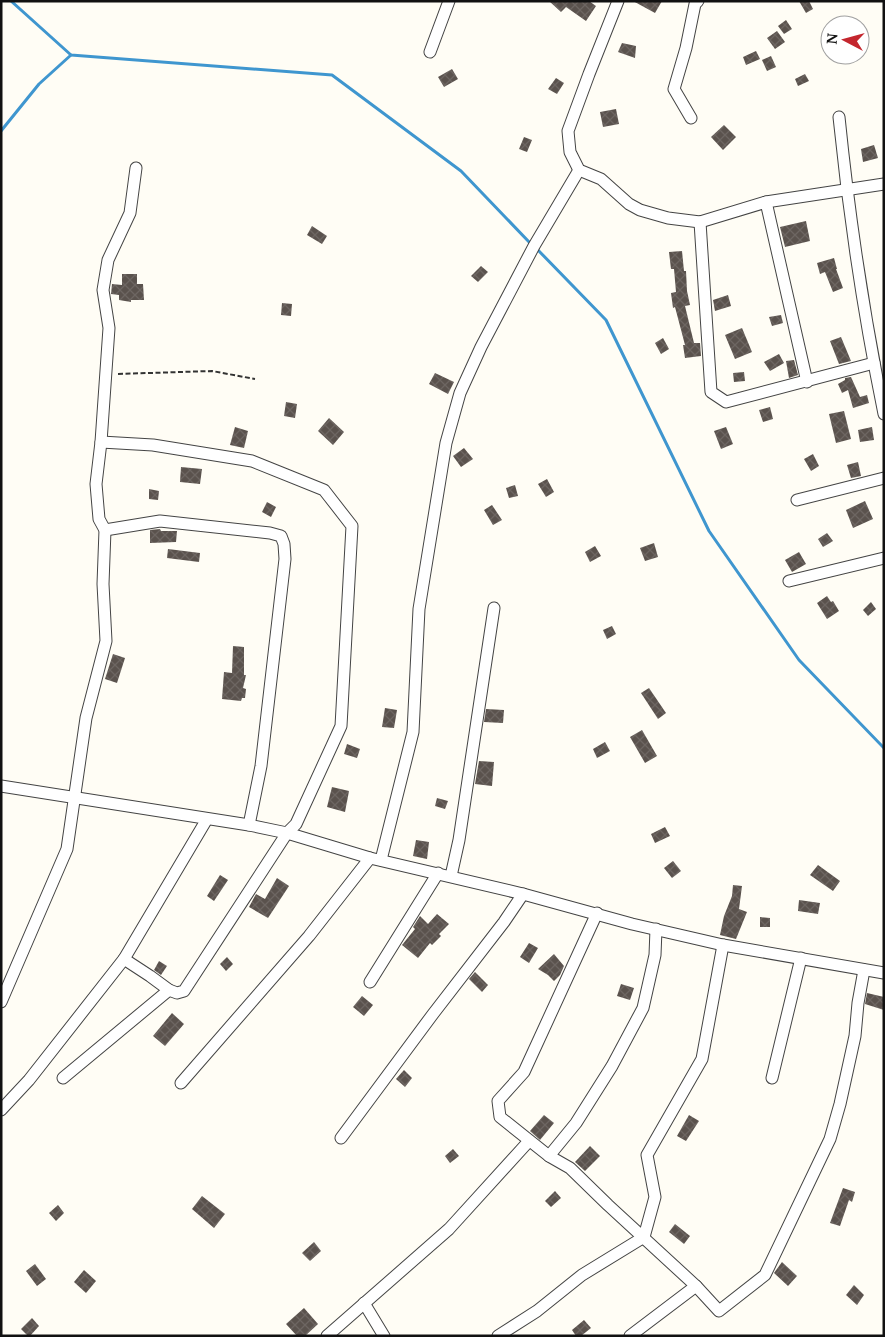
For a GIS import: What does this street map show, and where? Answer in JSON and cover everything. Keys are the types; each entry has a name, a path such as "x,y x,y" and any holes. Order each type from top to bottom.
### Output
{"street":[{"path":"430,52 449,1"},
{"path":"618,1 568,131 570,152 580,170 602,179 629,204 640,210 668,218 700,222 766,202 884,184"},
{"path":"691,118 674,89 698,1"},
{"path":"839,117 846,191 884,414"},
{"path":"1,1002 67,849 86,718 106,641 103,584 105,530 98,519 96,484 101,442 108,328 103,290 108,260 130,213 136,168"},
{"path":"181,1083 375,859 413,732 419,609 446,443 460,393 481,347 534,246 580,170"},
{"path":"766,202 807,382"},
{"path":"700,222 710,392 726,402 874,363"},
{"path":"101,442 153,445 252,461 324,490 352,526 341,726 296,824 287,833 184,991 177,994 169,990 124,959"},
{"path":"798,500 884,478"},
{"path":"105,530 160,521 270,533 281,536 284,544 285,559 261,766 250,825"},
{"path":"789,581 884,558"},
{"path":"451,876 461,831 494,608"},
{"path":"2,788 74,797 250,825 287,833 375,859 597,913 632,924 723,945 884,973"},
{"path":"1,1110 29,1080 124,959 208,819"},
{"path":"370,982 438,873"},
{"path":"342,1138 523,894"},
{"path":"597,913 524,1072 498,1101 500,1117 549,1156 570,1168 696,1286 719,1311 765,1275 830,1138 840,1104 855,1036 864,970"},
{"path":"549,1156 576,1123 612,1066 643,1008 655,955 656,929"},
{"path":"498,1336 537,1311 582,1275 644,1237 655,1197 647,1155 702,1059 723,945"},
{"path":"772,1078 801,958"},
{"path":"63,1078 169,990"},
{"path":"327,1336 449,1229 529,1141"},
{"path":"630,1336 696,1286"},
{"path":"364,1303 384,1336"}],"path":[{"path":"105,374 212,371 255,379"}],"building":[{"path":"549,1 589,1 596,6 586,21 566,7 561,12"},
{"path":"633,1 662,1 655,13"},
{"path":"799,1 809,1 813,9 806,13"},
{"path":"786,20 792,29 784,34 778,26"},
{"path":"777,31 785,42 775,49 767,38"},
{"path":"622,43 636,46 635,58 618,52"},
{"path":"756,51 760,59 746,65 743,57"},
{"path":"771,56 776,67 767,71 762,60"},
{"path":"452,69 458,79 444,87 438,77"},
{"path":"805,74 809,81 798,86 795,79"},
{"path":"556,78 564,83 557,94 548,89"},
{"path":"616,109 619,124 603,127 600,112"},
{"path":"724,125 736,137 723,150 711,137"},
{"path":"524,137 532,140 527,152 519,149"},
{"path":"874,145 878,158 863,162 861,149"},
{"path":"806,221 810,241 785,247 780,227"},
{"path":"312,226 327,236 322,244 307,235"},
{"path":"682,251 690,305 685,306 694,343 700,343 701,356 685,358 683,345 685,345 675,307 673,308 671,293 676,292 674,269 671,269 669,252"},
{"path":"834,258 843,288 833,292 825,272 820,274 817,263"},
{"path":"481,266 488,272 478,282 471,276"},
{"path":"122,274 137,274 137,284 143,284 144,300 131,300 131,302 119,300 119,295 111,294 112,284 122,285"},
{"path":"728,295 731,306 715,311 713,300"},
{"path":"282,303 292,304 291,316 281,315"},
{"path":"781,315 783,323 772,326 769,317"},
{"path":"742,328 752,352 735,359 725,335"},
{"path":"841,337 851,361 839,364 830,341"},
{"path":"663,338 669,349 661,354 655,343"},
{"path":"779,354 784,363 770,371 764,362"},
{"path":"794,360 798,375 789,378 786,361"},
{"path":"744,372 745,381 734,382 733,373"},
{"path":"435,373 454,382 448,394 429,384"},
{"path":"851,377 860,397 867,395 869,403 853,408 848,390 842,393 838,384 845,380 845,378"},
{"path":"286,402 297,404 295,418 284,416"},
{"path":"770,407 773,419 763,422 759,410"},
{"path":"844,411 851,439 836,443 829,414"},
{"path":"329,418 344,432 333,445 318,431"},
{"path":"235,427 248,431 244,448 230,445"},
{"path":"726,427 733,444 721,449 714,431"},
{"path":"872,427 874,440 860,442 858,430"},
{"path":"464,448 473,459 461,467 453,456"},
{"path":"813,454 819,466 811,471 804,459"},
{"path":"858,462 861,476 851,478 847,465"},
{"path":"181,467 202,469 200,484 180,482"},
{"path":"547,479 554,492 546,497 538,484"},
{"path":"515,485 518,496 509,498 506,488"},
{"path":"149,489 159,491 158,500 149,499"},
{"path":"865,501 873,519 853,528 846,510"},
{"path":"267,502 276,507 271,517 262,512"},
{"path":"492,505 502,520 493,525 484,510"},
{"path":"160,529 161,531 177,531 176,542 150,543 150,530"},
{"path":"827,533 833,541 823,547 818,539"},
{"path":"654,543 658,557 645,561 640,548"},
{"path":"595,546 601,556 590,562 585,552"},
{"path":"168,549 200,553 199,562 167,558"},
{"path":"799,552 806,564 792,572 785,560"},
{"path":"827,596 831,602 833,601 839,611 827,619 817,603"},
{"path":"871,602 876,609 868,616 863,610"},
{"path":"612,626 616,634 607,639 603,630"},
{"path":"233,646 244,647 244,675 246,675 243,688 246,689 245,698 242,698 241,701 222,699 224,672 232,673"},
{"path":"113,654 125,658 117,683 105,679"},
{"path":"649,688 666,713 658,719 641,693"},
{"path":"385,708 397,710 394,728 382,727"},
{"path":"486,709 504,710 503,723 484,722"},
{"path":"642,730 657,756 645,763 630,737"},
{"path":"605,742 610,751 597,758 593,749"},
{"path":"347,744 360,749 357,758 344,754"},
{"path":"479,761 494,762 492,786 475,784"},
{"path":"332,787 349,791 345,812 327,807"},
{"path":"437,798 448,801 445,809 435,806"},
{"path":"665,827 670,836 655,843 651,834"},
{"path":"416,840 429,842 427,859 413,856"},
{"path":"673,861 681,871 672,878 664,868"},
{"path":"818,865 840,881 833,891 810,875"},
{"path":"220,875 228,880 214,901 207,896"},
{"path":"277,878 289,886 268,918 249,907 256,894 265,899"},
{"path":"733,885 742,886 739,909 747,912 736,939 720,935 724,916 732,896"},
{"path":"799,900 820,903 818,914 798,911"},
{"path":"437,914 449,924 439,934 441,936 432,945 430,943 418,958 402,945 415,929 413,927 420,916 428,924"},
{"path":"760,917 770,918 770,927 760,927"},
{"path":"529,943 538,948 529,963 520,957"},
{"path":"554,954 564,966 560,975 554,981 538,969"},
{"path":"227,957 233,964 226,971 220,964"},
{"path":"159,961 167,966 161,975 154,970"},
{"path":"475,972 488,985 482,992 469,979"},
{"path":"621,984 634,988 630,1000 617,996"},
{"path":"867,993 884,997 884,1010 865,1004"},
{"path":"362,996 373,1005 364,1016 353,1007"},
{"path":"172,1013 184,1024 165,1046 153,1036"},
{"path":"404,1070 412,1078 405,1087 396,1079"},
{"path":"544,1115 554,1123 540,1140 530,1131"},
{"path":"689,1115 699,1121 686,1141 677,1136"},
{"path":"590,1146 600,1156 585,1171 575,1162"},
{"path":"453,1149 459,1156 450,1163 445,1156"},
{"path":"843,1188 855,1192 852,1202 849,1200 840,1226 830,1223"},
{"path":"555,1191 561,1198 551,1207 545,1201"},
{"path":"202,1196 225,1214 214,1228 192,1209"},
{"path":"58,1205 64,1213 56,1221 49,1213"},
{"path":"675,1224 690,1236 684,1244 669,1232"},
{"path":"314,1242 321,1251 310,1261 302,1253"},
{"path":"782,1262 797,1276 788,1286 774,1273"},
{"path":"35,1264 46,1279 37,1286 26,1271"},
{"path":"84,1270 96,1281 86,1293 74,1282"},
{"path":"854,1285 864,1295 857,1305 846,1295"},
{"path":"304,1308 318,1324 305,1336 297,1336 286,1324"},
{"path":"32,1318 39,1326 28,1336 21,1329"},
{"path":"584,1320 591,1328 581,1336 576,1336 572,1330"}],"waterway":[{"path":"11,1 71,55 332,75 461,171 531,244"},
{"path":"1,131 39,84 71,55"},
{"path":"536,248 606,320 709,531 799,660 884,748"}]}
